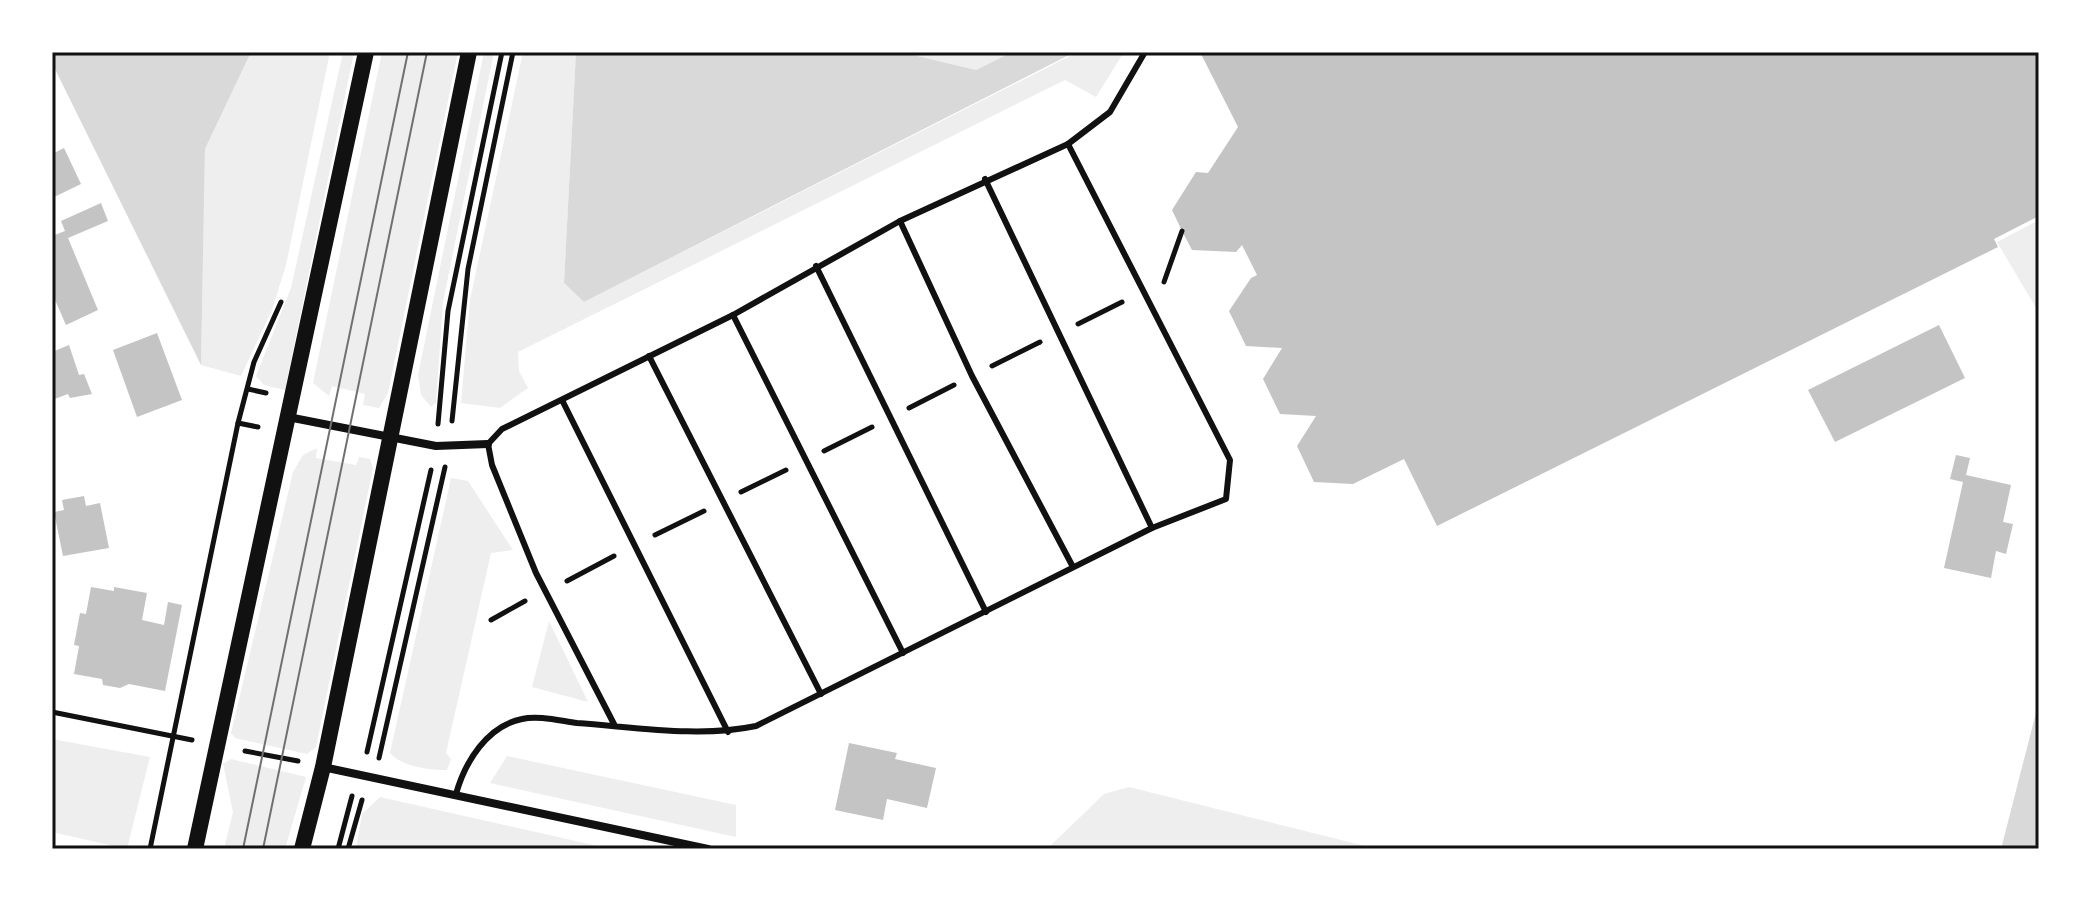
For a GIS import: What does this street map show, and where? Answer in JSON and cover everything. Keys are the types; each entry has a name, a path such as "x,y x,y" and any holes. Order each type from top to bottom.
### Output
{"main road":[{"path":"195,849 366,52"},
{"path":"302,849 323,767 469,52"}],"street":[{"path":"288,417 391,440 436,446 488,444"},
{"path":"323,767 708,849"}],"lane":[{"path":"615,726 545,592 492,465 488,444 502,429 733,315 900,221 985,179 1068,144 1110,112 1145,52"},
{"path":"456,794 463,770 496,729 523,718 728,732 756,726 1152,528 1226,499 1230,460 1068,144"},
{"path":"985,179 1152,528"},
{"path":"900,221 972,376 1073,567"},
{"path":"816,266 888,418 986,612"},
{"path":"733,315 903,653"},
{"path":"649,356 821,694"},
{"path":"562,400 728,732"}],"path":[{"path":"491,620 1167,280 1182,231"},
{"path":"150,849 238,423 254,362 283,296"},
{"path":"52,712 174,736"},
{"path":"216,745 323,767"}],"shaded area":[{"path":"52,52 251,52 205,149 201,365 52,63"},
{"path":"251,52 330,52 286,265 272,310 241,376 201,365 205,149"},
{"path":"343,52 354,52 285,390 264,385 256,376 291,288"},
{"path":"382,52 458,52 388,393 379,408 363,405 365,394 332,386 329,396 313,383"},
{"path":"484,52 494,52 443,302 436,403 431,407 421,395 418,375"},
{"path":"523,52 576,52 564,283 584,302 1078,52 1124,52 1096,97 1065,80 518,352 519,371 528,388 500,408 461,403 470,300"},
{"path":"576,52 901,52 976,70 1012,52 1075,52 584,302 564,283"},
{"path":"901,52 1012,52 976,70"},
{"path":"2039,220 2039,313 1997,242"},
{"path":"317,448 316,458 356,465 359,457 370,459 373,468 316,747 307,754 235,738 231,733 293,472 303,455"},
{"path":"451,478 468,481 513,550 491,553 446,753 451,759 447,770 440,770 409,765 390,753"},
{"path":"549,621 588,702 532,687"},
{"path":"2039,701 2039,849 2001,849"},
{"path":"52,739 150,757 127,849 52,832"},
{"path":"507,756 736,805 736,837 490,783"},
{"path":"231,759 306,777 285,849 224,849 233,812 223,764"},
{"path":"1129,787 1377,849 1047,849 1104,794"},
{"path":"380,797 611,849 356,849 362,814"}],"building":[{"path":"1200,52 2039,52 2039,216 1994,239 1998,247 1437,526 1404,459 1353,484 1314,482 1297,446 1316,416 1280,414 1263,379 1282,348 1246,346 1229,311 1251,278 1257,275 1242,245 1236,252 1192,250 1182,231 1172,210 1196,172 1208,173 1238,127"},
{"path":"64,148 81,184 52,198 52,154"},
{"path":"101,203 108,221 68,238 98,310 66,325 52,293 52,236 65,231 61,221"},
{"path":"1939,325 1965,378 1835,442 1808,390"},
{"path":"157,333 182,400 137,417 113,350"},
{"path":"69,345 79,375 84,374 92,394 70,398 68,394 52,400 52,352"},
{"path":"1956,455 1970,458 1966,475 2011,485 2003,522 2013,524 2006,554 1996,551 1991,578 1944,568 1963,482 1950,479"},
{"path":"84,496 86,506 100,503 109,548 63,556 54,512 64,510 62,500"},
{"path":"91,587 114,591 114,587 147,593 142,620 164,625 168,602 182,605 165,691 129,684 120,688 103,685 102,679 74,674 79,646 74,645 80,613 86,614"},
{"path":"849,743 897,753 895,759 936,768 927,808 887,799 883,820 835,810"}],"tram line":[{"path":"243,849 408,52"},
{"path":"263,849 427,52"}]}
